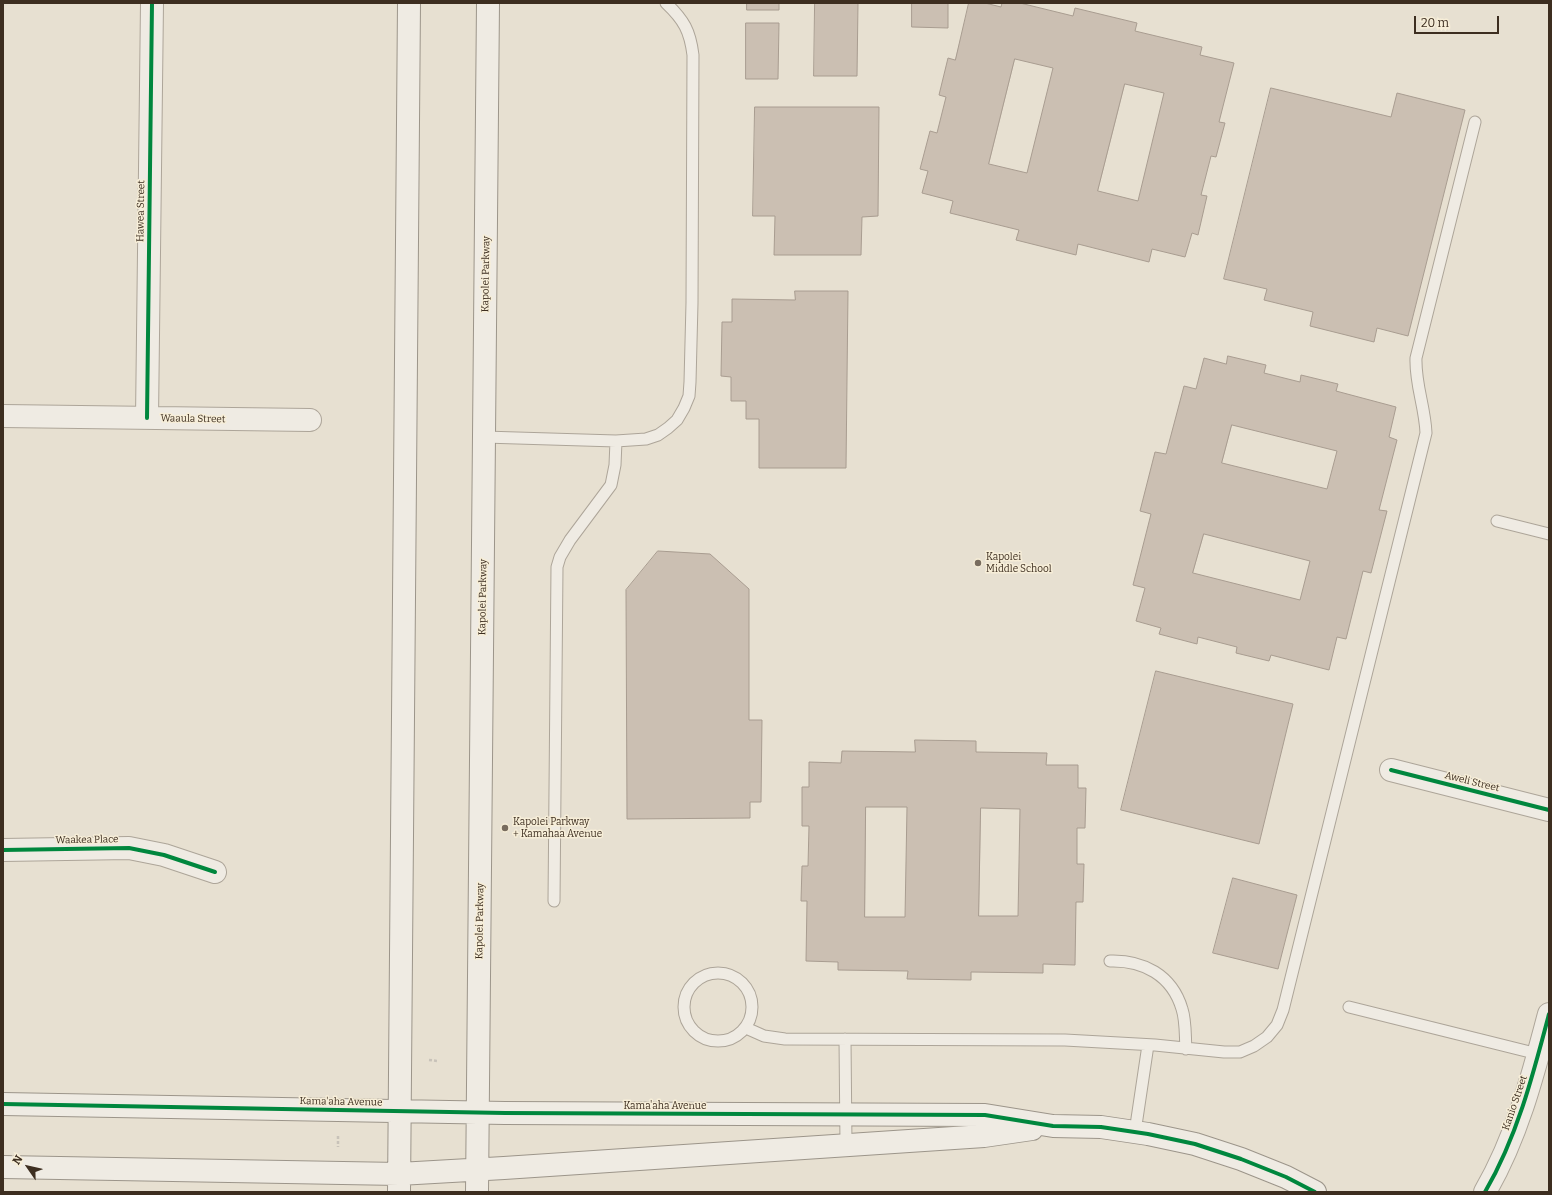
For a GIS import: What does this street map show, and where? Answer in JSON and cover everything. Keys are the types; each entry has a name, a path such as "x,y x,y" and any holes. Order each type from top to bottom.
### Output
{"street":[{"name":"Hawea Street","path":"147,418 152,3"},
{"path":"399,1183 409,3"},
{"name":"Kapolei Parkway","path":"478,1192 488,3"},
{"name":"Waaula Street","path":"3,416 310,420"},
{"name":"Aweli Street","path":"1391,770 1549,810"},
{"name":"Waakea Place","path":"3,850 129,848 164,855 215,872"},
{"name":"Kanio Street","path":"1485,1192 1504,1154 1522,1111 1549,1014"},
{"name":"Kama'aha Avenue","path":"3,1104 478,1112 985,1115 1053,1126 1101,1128 1134,1132 1196,1144 1241,1158 1286,1177 1315,1192"},
{"name":"Kama'aha Avenue","path":"3,1167 399,1183 478,1170 984,1136 1053,1126"}],"lane":[{"path":"484,437 616,441 646,439 658,435 677,420 684,408 689,396 692,303 693,55 691,40 686,26 678,14 666,3"},
{"path":"746,1028 764,1036 774,1038 1065,1040 1148,1045 1224,1052 1240,1052 1254,1046 1267,1037 1277,1024 1283,1010 1426,433 1426,420 1420,399 1416,371 1416,358 1475,122"},
{"path":"554,901 557,567 560,557 570,540 611,485 615,465 616,441"},
{"path":"1497,521 1549,534"},
{"path":"1110,961 1136,963 1160,975 1169,985 1177,996 1182,1010 1186,1049"},
{"path":"723,972 734,976 744,983 750,993 753,1005 751,1017 746,1028 737,1036 726,1041 714,1041 703,1038 693,1030 687,1020 684,1008 685,996 691,986 700,978 711,973 723,972"},
{"path":"1349,1007 1538,1054"},
{"path":"845,1039 846,1145"},
{"path":"1134,1132 1148,1045"}],"path":[{"path":"429,1060 438,1061"}],"building":[{"path":"747,3 779,3 779,10 747,10"},
{"path":"815,3 858,3 857,76 814,76"},
{"path":"912,3 948,3 948,28 912,27"},
{"path":"969,3 985,3 1001,7 1002,3 1020,3 1073,16 1075,8 1137,23 1135,31 1202,47 1200,55 1234,63 1219,122 1225,123 1216,157 1211,156 1201,195 1207,196 1198,235 1192,233 1185,257 1152,249 1149,262 1078,244 1076,255 1016,240 1019,230 950,213 953,201 922,193 928,171 920,169 930,131 937,133 946,97 939,95 948,58 955,60","holes":["1015,59 1053,68 1027,173 989,164","1125,84 1164,93 1138,201 1098,191"]},
{"path":"746,23 779,23 778,79 746,79"},
{"path":"1271,88 1391,117 1397,93 1465,110 1408,336 1377,328 1374,342 1310,326 1313,312 1264,300 1267,289 1224,279"},
{"path":"755,107 879,107 878,216 862,217 861,255 774,255 775,216 753,216"},
{"path":"795,291 848,291 846,468 759,468 759,419 746,419 746,401 731,401 731,377 721,376 722,322 732,322 732,299 795,300"},
{"path":"1228,356 1266,365 1264,373 1300,382 1301,375 1338,384 1336,391 1396,407 1389,437 1397,440 1379,510 1387,511 1371,573 1363,571 1346,639 1337,637 1329,670 1271,655 1269,661 1236,653 1237,647 1198,637 1197,644 1159,634 1161,628 1136,621 1145,588 1133,585 1151,514 1140,511 1155,452 1166,454 1184,386 1196,389 1204,358 1226,364","holes":["1232,425 1337,451 1327,489 1222,463","1204,534 1310,561 1300,600 1193,573"]},
{"path":"658,551 710,554 749,589 749,720 762,720 761,802 750,802 750,818 627,819 626,590"},
{"path":"1156,671 1293,704 1259,844 1121,810"},
{"path":"915,740 976,741 976,752 1047,753 1046,765 1078,765 1078,788 1086,788 1085,828 1077,828 1077,864 1084,864 1083,902 1076,902 1075,965 1043,964 1043,973 971,972 971,980 907,979 908,971 838,970 838,962 806,961 807,901 801,901 802,866 808,866 809,826 802,826 802,787 809,787 809,762 841,763 842,751 915,752","holes":["866,807 907,807 905,917 865,917","981,808 1020,809 1018,916 979,916"]},
{"path":"1233,878 1297,895 1278,969 1213,953"}],"cycle path":[{"path":"147,418 152,3"},
{"path":"1391,770 1549,810"},
{"path":"3,850 129,848 164,855 215,872"},
{"path":"1485,1192 1515,1128 1537,1060 1549,1014"},
{"path":"3,1104 505,1113 985,1115 1053,1126 1101,1127 1148,1134 1195,1144 1241,1159 1286,1177 1315,1192"}],"place":[{"name":"Kapolei Middle School","path":"978,563"},
{"name":"Kapolei Parkway + Kamahaa Avenue","path":"505,828"}]}
